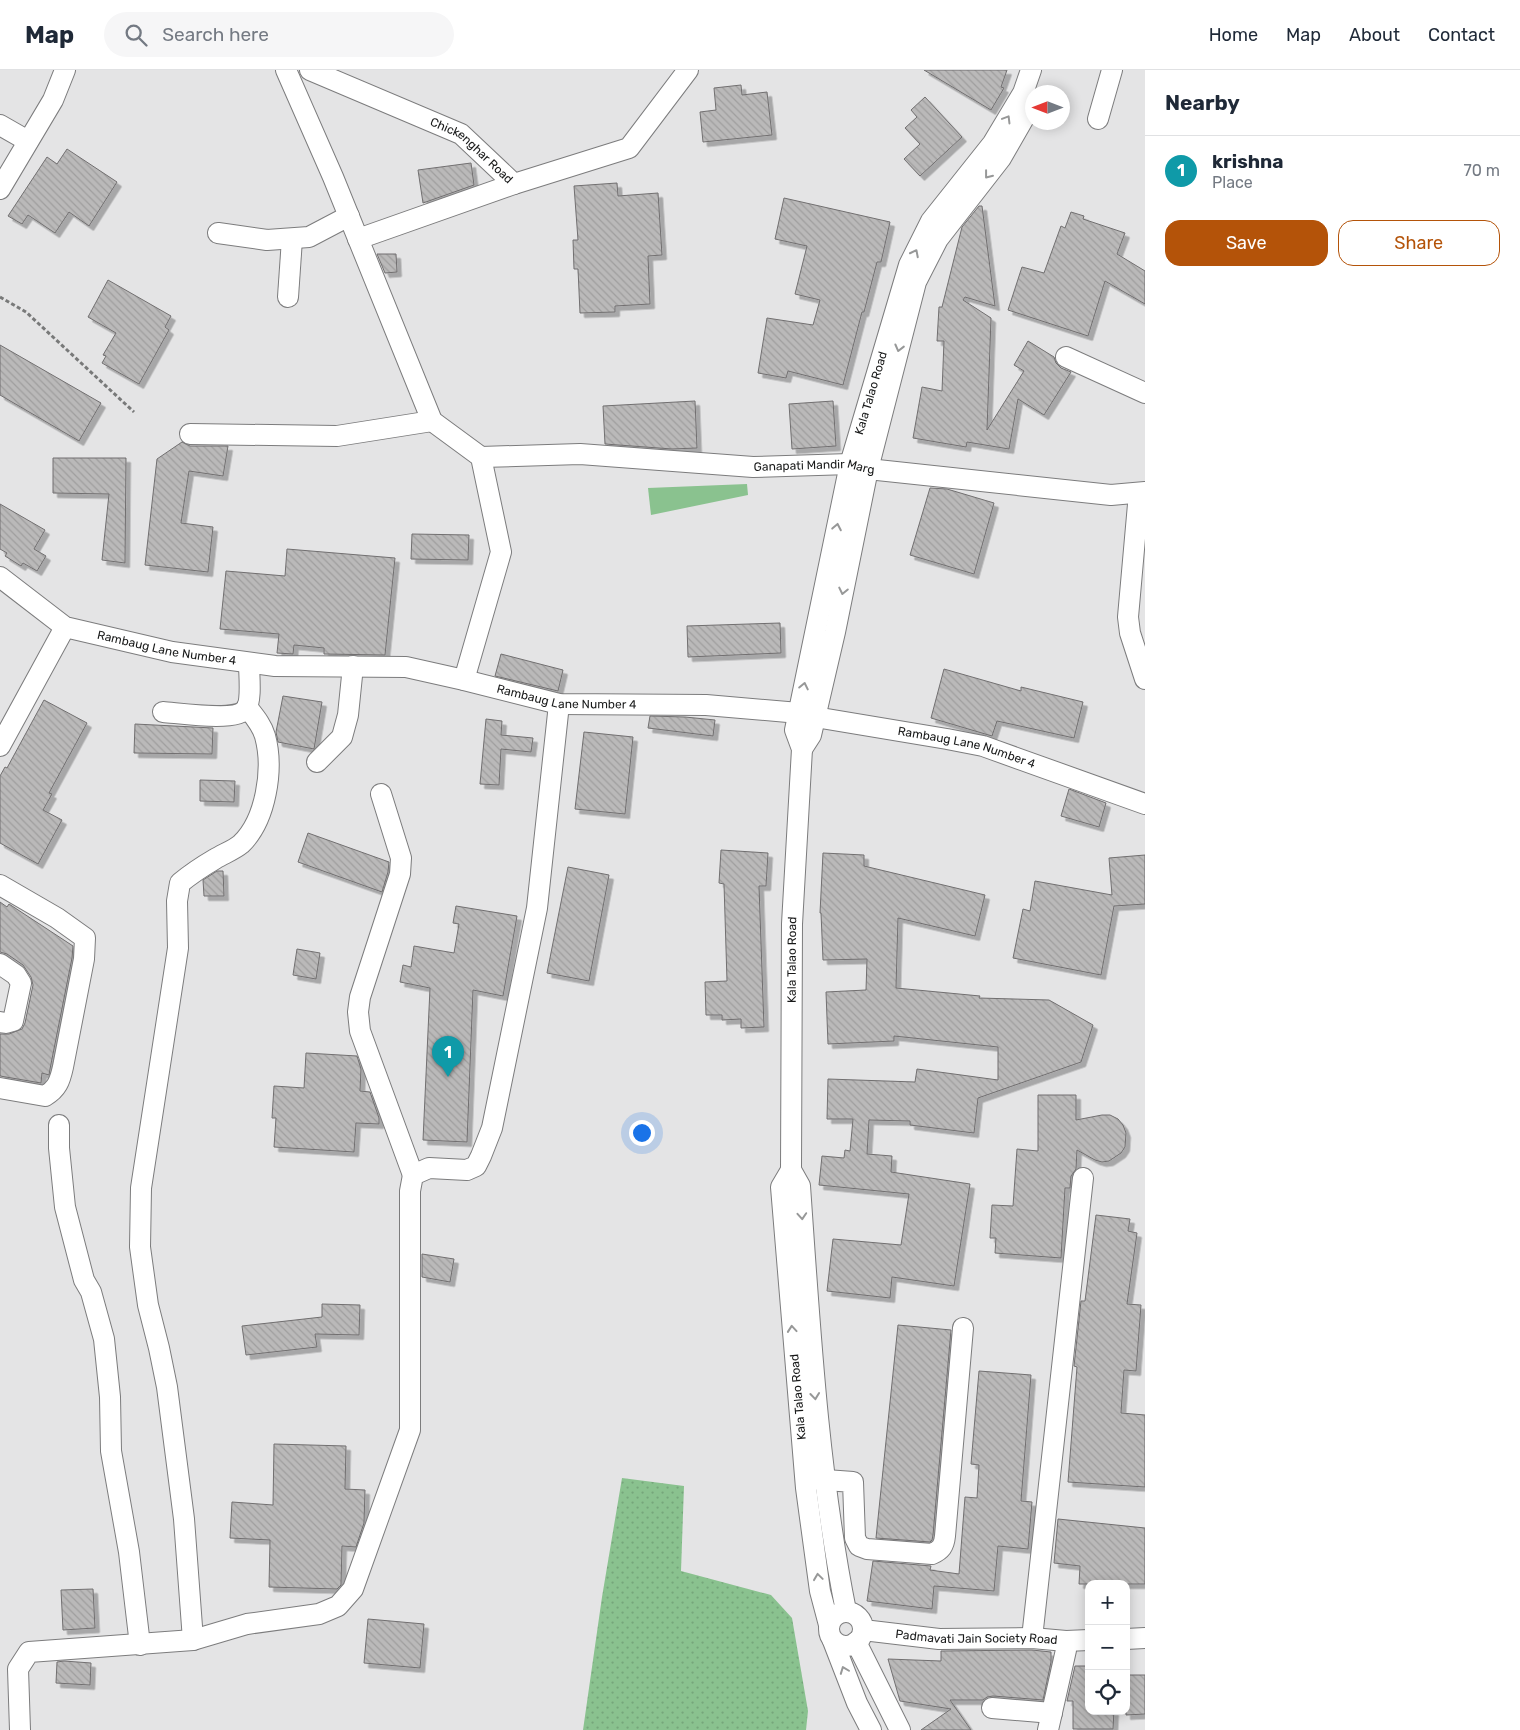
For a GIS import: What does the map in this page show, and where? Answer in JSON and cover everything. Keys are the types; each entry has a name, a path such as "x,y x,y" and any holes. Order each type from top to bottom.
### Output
{"street":[{"path":"0,189 53,100 65,70"},
{"path":"286,70 349,216 432,421 481,457 501,552 464,680"},
{"name":"Chickenghar Road","path":"310,70 348,78 461,134 514,184 629,148 688,70"},
{"name":"Kala Talao Road","path":"871,1730 857,1703 831,1633 820,1591 815,1479 814,1380 800,1186 791,1170 792,924 802,750 811,735 807,715 835,632 859,466 909,265 931,221 993,143 1023,93 1031,70"},
{"path":"1040,85 1045,70"},
{"path":"1098,119 1112,70"},
{"name":"Kala Talao Road","path":"859,466 916,282 938,239 1002,158 1025,117"},
{"path":"0,125 28,141"},
{"path":"358,238 514,184"},
{"path":"218,233 267,240 309,237 349,216"},
{"path":"288,297 292,238"},
{"path":"1066,357 1145,393"},
{"path":"190,434 337,436 432,421"},
{"name":"Ganapati Mandir Marg","path":"481,457 580,454 753,467 859,466 1111,495 1142,493"},
{"path":"1142,493 1128,617 1130,633 1145,679"},
{"name":"Rambaug Lane Number 4","path":"0,577 65,628 172,652 275,666 406,667 559,704 706,705 807,715 983,746 1145,804"},
{"path":"0,746 65,628"},
{"path":"163,712 222,716 240,714 249,702 248,663"},
{"path":"317,762 342,737 348,715 353,666"},
{"path":"413,1175 430,1168 467,1170 476,1166 492,1128 537,908 559,704"},
{"path":"193,1640 184,1519 166,1387 148,1304 140,1247 142,1188 178,948 177,901 180,883 197,870 240,845 252,832 267,791 267,747 264,734 257,719 247,707"},
{"path":"20,1730 18,1668 29,1652 193,1640 247,1624 319,1614 338,1606 353,1589 410,1430 410,1191 413,1175 360,1031 358,1012 360,998 400,874 401,858 381,794"},
{"path":"0,885 57,918 85,938 84,958 63,1067 60,1080 54,1091 45,1096 0,1088"},
{"path":"0,964 22,983 13,1021 0,1022"},
{"path":"59,1125 59,1148 65,1207 84,1280 91,1292 104,1339 110,1397 111,1451 129,1552 140,1645"},
{"path":"1032,1638 1083,1178"},
{"path":"815,1479 853,1482 855,1538 859,1546 867,1549 932,1554 940,1550 944,1545 945,1536 963,1328"},
{"name":"Kala Talao Road","path":"815,1479 846,1611"},
{"path":"860,1636 849,1646 844,1646 831,1633 835,1615 846,1611 860,1619 860,1636 881,1692 900,1730"},
{"name":"Padmavati Jain Society Road","path":"860,1636 939,1639 1032,1638 1066,1641 1085,1640"},
{"path":"1130,1639 1145,1638"},
{"path":"992,1708 1050,1721 1066,1650 1066,1641"},
{"path":"857,1703 881,1692"}],"path":[{"path":"0,297 26,312 134,412"}],"green space":[{"path":"747,484 748,495 651,515 648,488"},
{"path":"622,1478 684,1486 681,1571 771,1595 792,1618 808,1711 806,1730 583,1730 602,1597"}],"building":[{"path":"924,70 1007,70 1001,87 1004,88 991,110"},
{"path":"741,85 742,95 767,92 772,135 703,142 700,112 716,110 714,88"},
{"path":"925,97 962,137 920,176 904,159 920,144 905,128 917,117 911,110"},
{"path":"67,149 117,182 89,226 69,212 55,233 28,215 22,224 8,216 47,157 57,164"},
{"path":"471,163 474,185 423,203 418,170"},
{"path":"617,183 618,196 658,193 662,255 648,256 650,304 615,306 615,312 580,313 578,269 574,269 573,240 578,240 574,186"},
{"path":"784,198 890,222 881,262 877,262 843,385 788,371 786,378 758,373 767,318 813,325 820,300 795,294 807,246 775,239"},
{"path":"979,206 982,206 995,306 965,297 963,300 991,318 987,430 1024,371 1014,365 1028,341 1054,357 1056,363 1061,368 1071,372 1044,415 1018,399 1009,449 967,442 966,447 913,438 922,387 942,391 944,341 937,341 939,307 942,307 962,227"},
{"path":"1071,212 1084,216 1083,219 1125,233 1117,254 1145,271 1145,304 1105,281 1088,336 1008,310 1022,267 1044,273 1061,226 1065,228"},
{"path":"377,254 396,254 397,272 385,273"},
{"path":"108,280 171,316 165,327 169,330 139,384 102,363 106,356 103,355 116,333 88,317"},
{"path":"0,345 101,403 79,441 0,395"},
{"path":"695,401 697,448 672,449 605,444 603,406"},
{"path":"833,401 836,446 792,449 789,404"},
{"path":"182,442 190,446 228,446 223,476 189,471 181,523 213,527 208,572 145,565 157,459"},
{"path":"53,458 126,458 125,563 102,560 109,494 53,493"},
{"path":"930,488 947,489 994,503 974,574 910,555"},
{"path":"0,504 45,530 34,549 46,556 37,571 23,563 21,566 5,556 7,553 0,549"},
{"path":"412,534 469,535 468,560 411,559"},
{"path":"287,549 395,558 385,655 324,654 324,648 294,645 293,654 277,653 279,634 220,629 226,571 285,576"},
{"path":"780,623 781,653 688,657 687,626"},
{"path":"501,654 563,670 558,691 495,676"},
{"path":"944,669 1021,691 1021,687 1083,702 1074,738 997,721 992,736 931,718"},
{"path":"283,696 322,702 314,749 278,742 276,732"},
{"path":"44,700 87,723 49,793 52,794 43,810 62,820 38,864 0,843 0,776 5,767 7,768"},
{"path":"650,716 715,720 713,736 648,728"},
{"path":"486,719 502,721 501,735 533,738 531,752 501,749 499,785 480,784"},
{"path":"135,724 213,728 212,754 134,753"},
{"path":"584,732 633,737 625,814 575,809"},
{"path":"200,780 235,781 234,802 200,801"},
{"path":"1069,789 1106,803 1099,827 1061,816"},
{"path":"308,833 389,862 382,892 298,862"},
{"path":"721,850 768,853 766,886 759,886 764,1027 741,1028 741,1019 722,1020 722,1015 706,1015 705,982 727,981 724,884 719,883"},
{"path":"823,853 864,855 864,866 985,895 975,936 898,918 896,988 980,996 979,998 1049,1000 1093,1025 1081,1062 978,1098 974,1133 910,1125 910,1121 869,1120 867,1154 892,1156 891,1172 970,1184 954,1286 892,1277 890,1298 827,1291 833,1239 901,1245 909,1194 819,1185 822,1156 844,1158 845,1150 850,1151 853,1119 827,1119 828,1079 915,1082 917,1069 998,1080 998,1047 894,1036 894,1041 828,1044 826,992 866,990 867,959 823,960 820,913"},
{"path":"1145,855 1145,904 1114,906 1101,975 1013,958 1023,909 1030,911 1035,881 1112,895 1109,858"},
{"path":"568,867 609,875 589,981 547,973"},
{"path":"217,871 223,871 224,896 204,896 203,880"},
{"path":"0,902 7,907 9,904 73,946 49,1075 42,1073 41,1083 0,1076 0,1034 9,1034 22,1029 33,985 31,977 23,965 7,954 0,952"},
{"path":"456,906 517,916 503,996 473,990 467,1142 423,1140 430,988 400,982 403,965 411,967 414,946 454,953 459,924 453,923"},
{"path":"297,949 320,953 316,979 293,975"},
{"path":"306,1053 357,1056 361,1069 360,1091 370,1092 379,1118 379,1124 356,1123 354,1152 274,1147 276,1118 272,1118 274,1086 304,1088"},
{"path":"1038,1095 1076,1095 1076,1120 1110,1115 1118,1119 1126,1133 1125,1147 1121,1153 1109,1161 1095,1160 1077,1150 1076,1169 1071,1176 1070,1188 1065,1188 1061,1258 995,1253 996,1238 990,1238 992,1205 1013,1206 1017,1149 1038,1151"},
{"path":"1096,1215 1130,1219 1128,1231 1137,1233 1127,1304 1141,1305 1136,1371 1124,1370 1121,1413 1145,1415 1145,1487 1068,1482 1077,1367 1074,1366 1081,1301 1085,1301"},
{"path":"422,1254 454,1259 450,1282 422,1277"},
{"path":"322,1304 360,1305 359,1335 315,1334 317,1347 246,1355 242,1326 322,1317"},
{"path":"898,1325 951,1330 933,1535 930,1542 876,1538"},
{"path":"979,1371 1031,1375 1021,1501 1032,1502 1028,1549 998,1546 994,1591 934,1586 932,1609 867,1601 873,1561 931,1566 930,1570 959,1574 965,1497 977,1498 979,1465 971,1464"},
{"path":"274,1444 346,1446 345,1489 365,1490 364,1523 356,1547 342,1546 341,1585 337,1589 269,1587 270,1540 230,1538 232,1502 273,1505"},
{"path":"1058,1519 1145,1528 1145,1584 1130,1584 1130,1580 1085,1580 1085,1584 1079,1584 1080,1566 1054,1563"},
{"path":"93,1589 95,1628 63,1630 61,1590"},
{"path":"368,1619 424,1624 420,1668 364,1663"},
{"path":"1032,1650 1051,1652 1051,1662 1043,1700 993,1696 983,1700 950,1700 971,1730 921,1730 951,1709 900,1701 888,1659 941,1661 941,1651"},
{"path":"57,1662 91,1663 90,1685 56,1683"},
{"path":"1075,1666 1085,1666 1085,1715 1114,1715 1113,1729 1073,1729 1073,1701 1067,1701"},
{"path":"1130,1675 1145,1675 1145,1714 1130,1715"}],"place":[{"name":"krishna","path":"448,1077"}]}
